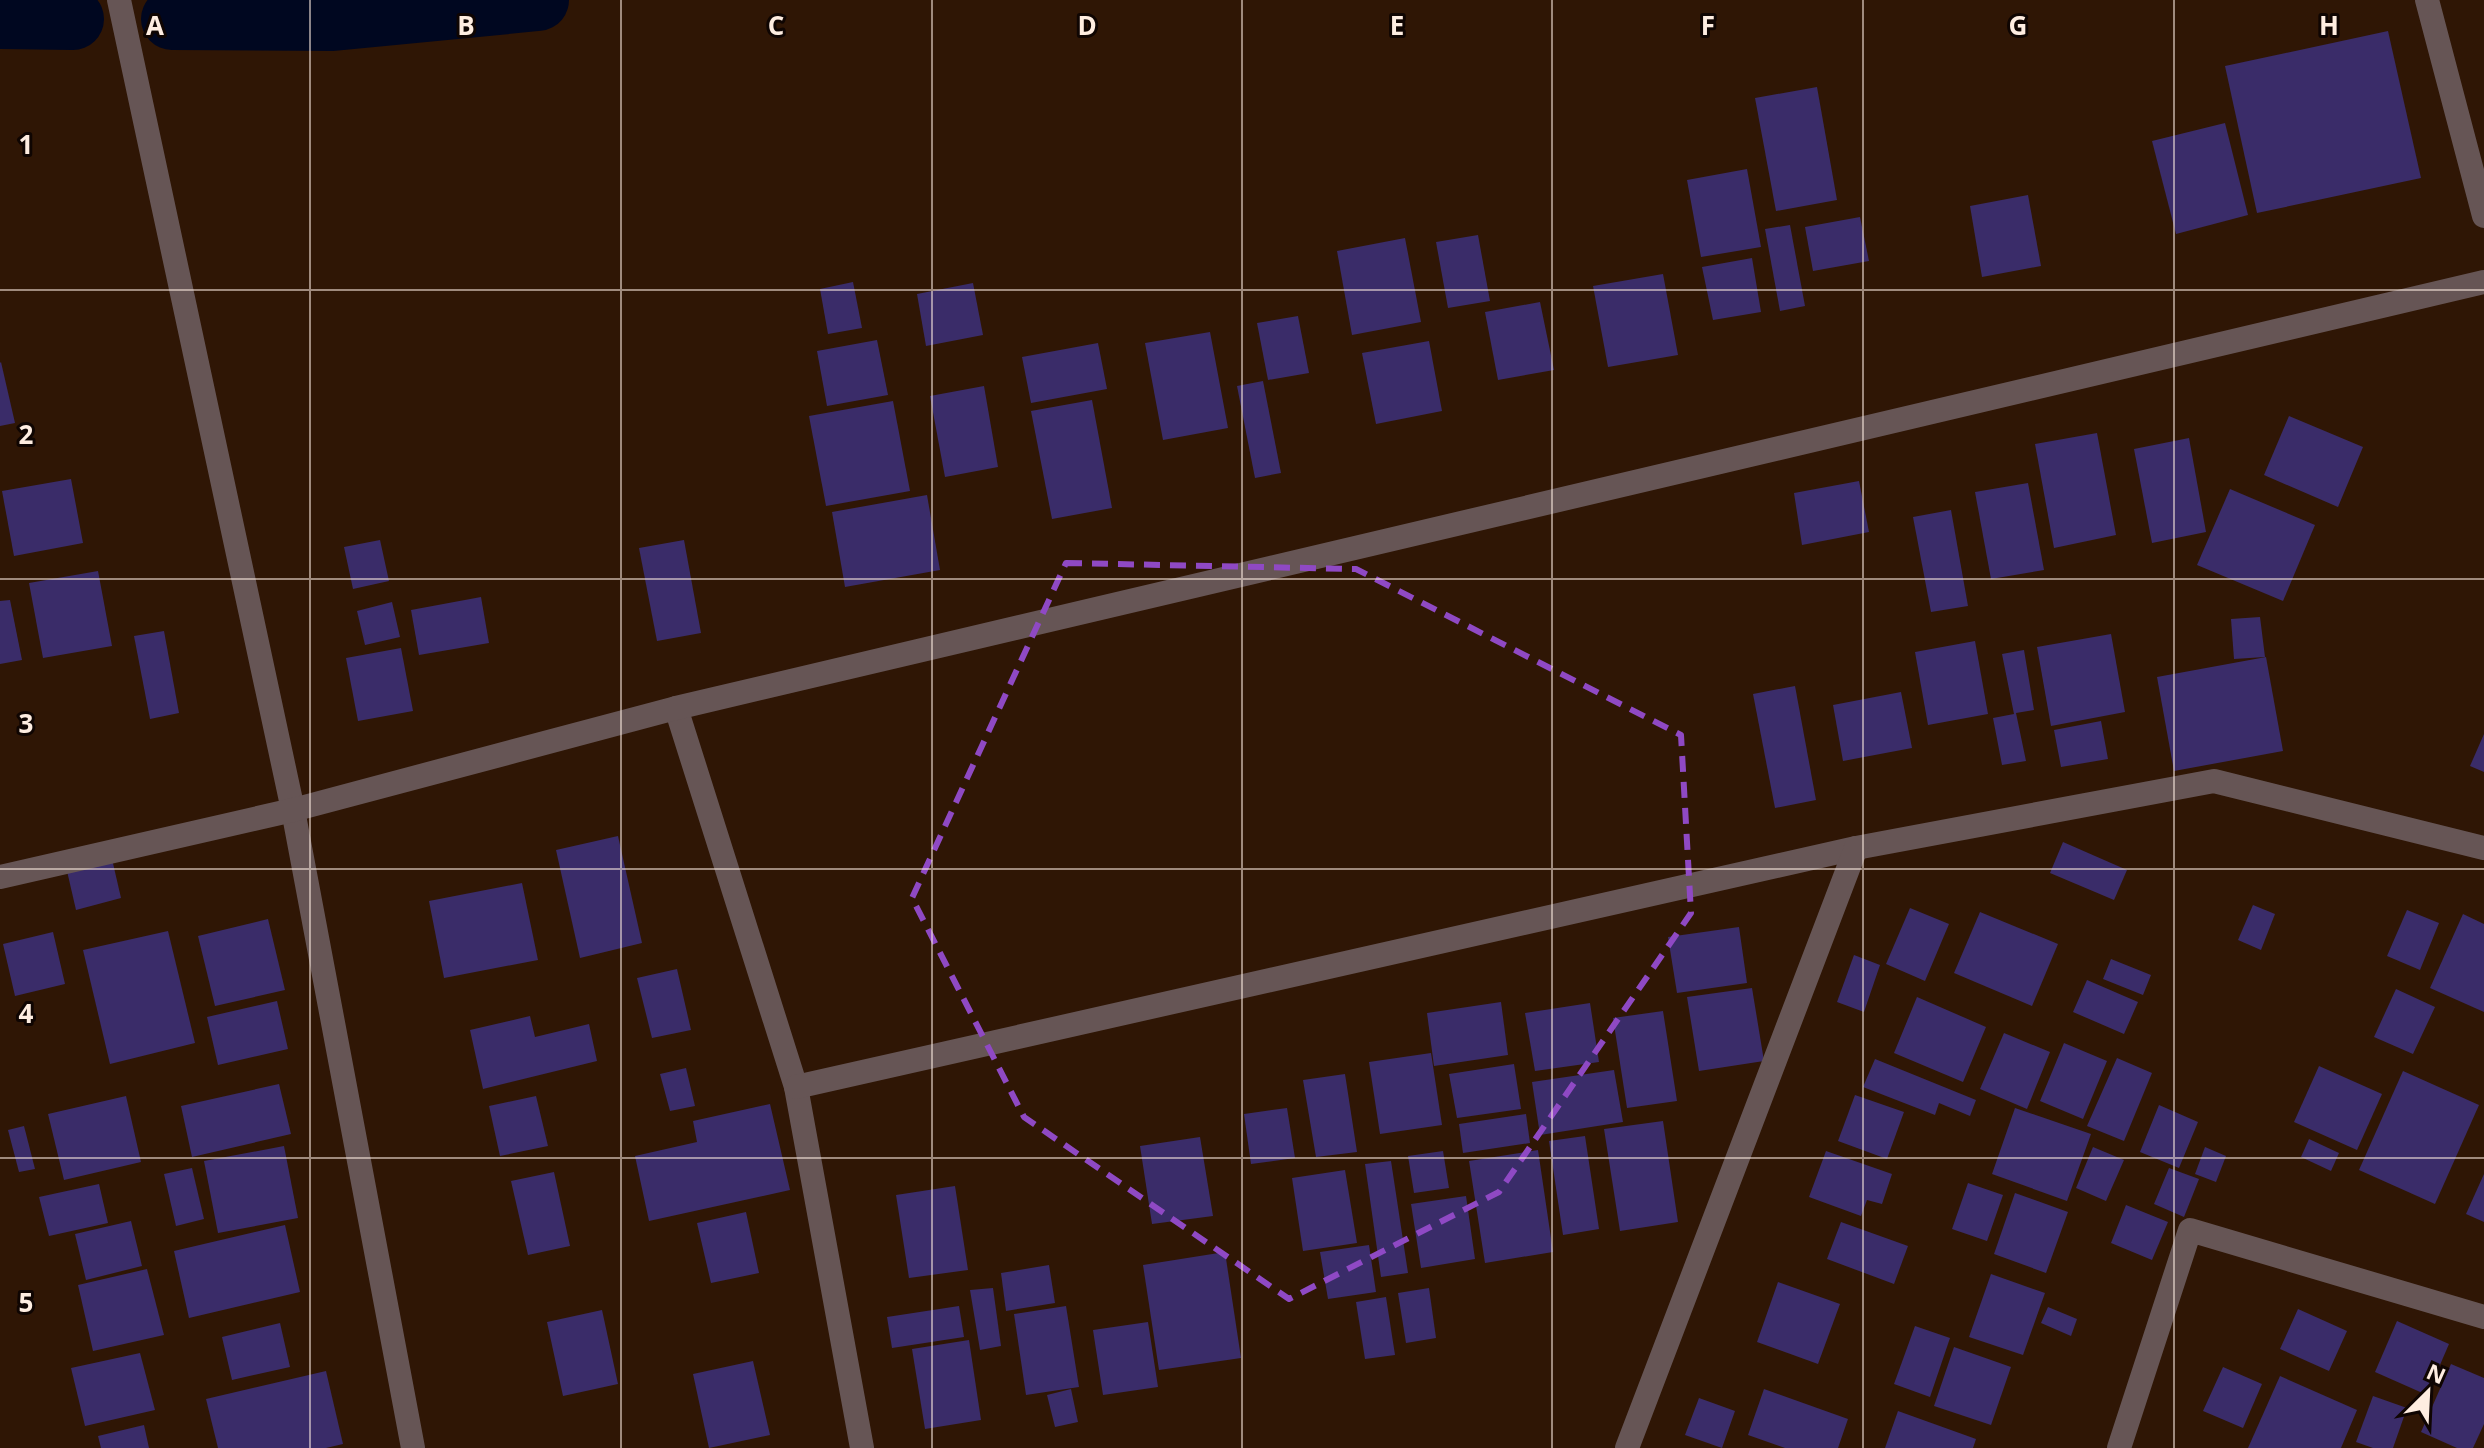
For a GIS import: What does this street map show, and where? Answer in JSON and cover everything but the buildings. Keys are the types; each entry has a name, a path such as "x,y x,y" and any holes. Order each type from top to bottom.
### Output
{"street":[{"path":"119,0 293,810 413,1448"},
{"path":"2427,0 2484,216"},
{"path":"0,877 293,810 676,708 2484,282"},
{"path":"676,708 796,1087 862,1448"},
{"path":"796,1087 1856,848 2214,781 2484,848"},
{"path":"1627,1448 1856,848"},
{"path":"2119,1448 2190,1230 2484,1317"}],"highlighted area":[{"path":"1066,563 1356,569 1681,735 1691,913 1499,1192 1289,1299 1024,1117 912,898"}],"waterway":[{"path":"172,19 333,20 538,0"},
{"path":"0,18 73,19"}]}
